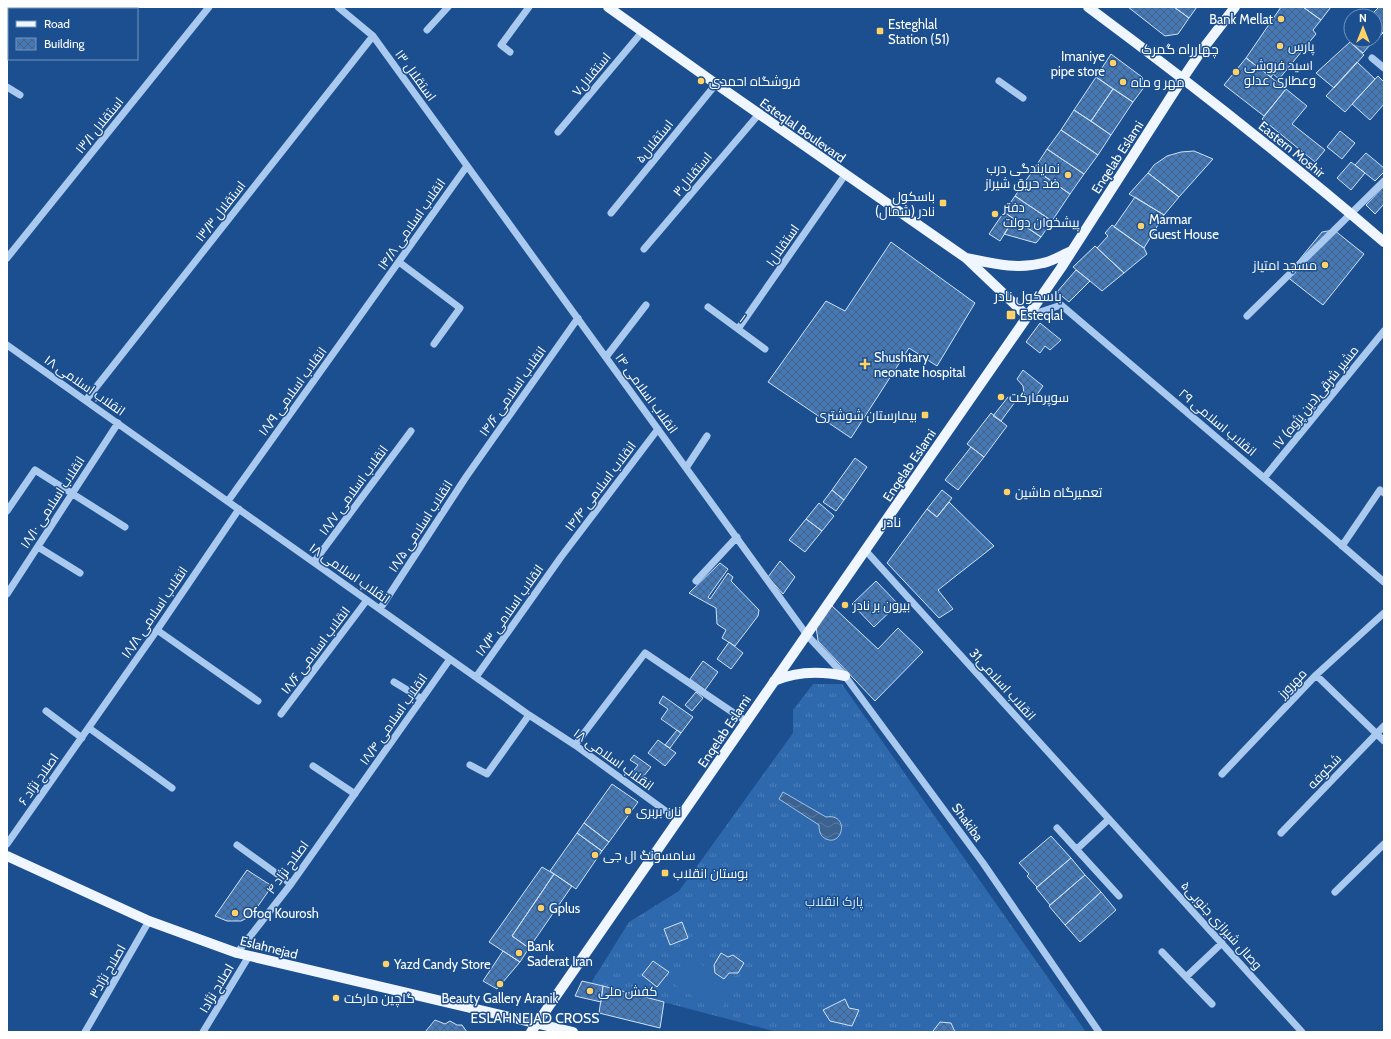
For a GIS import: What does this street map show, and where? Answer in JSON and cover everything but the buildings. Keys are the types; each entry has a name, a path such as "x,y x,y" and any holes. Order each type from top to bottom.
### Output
{"main road":[{"name":"Esteqlal Boulevard","path":"608,7 845,175 966,258"},
{"name":"Eastern Moshir","path":"1088,7 1183,78 1351,213 1384,242"},
{"name":"Enqelab Eslami","path":"531,1032 866,551 1072,251 1183,78 1202,50 1235,7"},
{"path":"966,258 1009,266 1028,266 1044,263 1072,251"},
{"path":"966,258 1027,316"},
{"path":"774,681 783,677 813,672 845,676"},
{"name":"Eslahnejad","path":"7,856 149,921 237,953 574,1032"}],"street":[{"name":"۱۳/۱ استقلال","path":"7,258 209,7"},
{"name":"۱۳ استقلال","path":"338,7 373,36 467,166"},
{"path":"427,30 448,7"},
{"path":"510,52 501,45 530,7"},
{"name":"استقلال۷","path":"558,132 642,32"},
{"name":"۱۳/۳ استقلال","path":"86,400 373,36"},
{"path":"1372,58 1384,68"},
{"path":"999,81 1023,98"},
{"name":"استقلال۵","path":"611,213 716,84"},
{"path":"7,86 20,95"},
{"name":"استقلال۳","path":"644,249 759,114"},
{"name":"۱۴/۸ انقلاب اسلامی","path":"375,296 467,166"},
{"name":"۱۴ انقلاب اسلامی","path":"467,166 807,635"},
{"name":"استقلال۱","path":"738,329 845,175"},
{"path":"1247,316 1384,181"},
{"path":"400,262 460,308 434,344"},
{"name":"۱۸/۹ انقلاب اسلامی","path":"228,501 375,296"},
{"path":"606,357 646,305"},
{"name":"انقلاب اسلامی ۲۹","path":"1027,316 1061,305 1384,582"},
{"name":"۱","path":"708,307 765,349"},
{"name":"۱۴/۶ انقلاب اسلامی","path":"466,477 578,318"},
{"name":"۱۷ مشیر شرقی(دین پژوه)","path":"1264,478 1384,331"},
{"name":"۱۸ انقلاب اسلامی","path":"7,344 529,715 575,745 678,820"},
{"name":"۱۸/۱۰ انقلاب اسلامی","path":"7,594 118,423"},
{"name":"۱۴/۴ انقلاب اسلامی","path":"561,557 658,429"},
{"name":"۱۸/۷ انقلاب اسلامی","path":"314,562 411,431"},
{"path":"686,468 707,436"},
{"path":"7,511 35,470 72,495 125,527"},
{"name":"۱۸/۵ انقلاب اسلامی","path":"380,609 466,477"},
{"path":"1342,546 1380,490 1384,493"},
{"name":"۱۸/۸ انقلاب اسلامی","path":"88,728 239,509"},
{"path":"696,581 737,537"},
{"path":"38,547 80,573"},
{"name":"31انقلاب اسلامی","path":"866,551 1123,835"},
{"name":"۱۸/۳ انقلاب اسلامی","path":"476,677 561,557"},
{"name":"۱۸/۶ انقلاب اسلامی","path":"281,714 367,600"},
{"name":"مهرورز","path":"1222,774 1316,675 1384,613"},
{"path":"157,630 258,701"},
{"name":"Shakiba","path":"807,635 845,676 983,863 1099,1032"},
{"path":"575,745 645,653 747,722"},
{"name":"۱۸/۴ انقلاب اسلامی","path":"355,794 450,659"},
{"path":"1316,675 1384,741"},
{"path":"394,682 422,699"},
{"path":"46,710 82,738"},
{"path":"470,765 487,774 529,715"},
{"name":"شکوفه","path":"1281,833 1384,726"},
{"path":"88,728 172,788"},
{"name":"۶ اصلاح نژاد","path":"7,844 88,728"},
{"path":"313,766 355,794"},
{"name":"۴ اصلاح نژاد","path":"237,953 291,884 355,794"},
{"path":"1077,849 1110,819"},
{"path":"1057,828 1119,896"},
{"name":"۵وصال شیرازی جنوبی","path":"1123,835 1302,1032"},
{"path":"1335,892 1384,844"},
{"path":"237,845 291,884"},
{"name":"اصلاح نژاد۳","path":"85,1032 149,921"},
{"path":"1186,977 1222,943"},
{"path":"1162,952 1212,1004"},
{"name":"اصلاح نژاد۱","path":"203,1032 248,956"}],"green space":[{"name":"پارک انقلاب","path":"813,684 842,684 1086,1032 777,1032 591,983 629,922 679,891 793,733 793,710"},
{"path":"692,958 736,987 718,1013 674,984"}],"water":[{"path":"783,792 826,817 834,817 839,820 841,830 837,838 832,840 824,838 820,833 819,825 779,799"}],"place":[{"name":"Bank Mellat","path":"1281,19"},
{"name":"Esteghlal Station (51)","path":"880,31"},
{"name":"پارس","path":"1280,46"},
{"name":"Imaniye pipe store","path":"1113,63"},
{"name":"اسید فروشی وعطاری عدلو","path":"1236,72"},
{"name":"فروشگاه احمدی","path":"701,81"},
{"name":"مهر و ماه","path":"1123,82"},
{"name":"نمایندگی درب ضد حریق شیراز","path":"1068,175"},
{"name":"باسکول نادر (شمال)","path":"943,203"},
{"name":"دفتر پیشخوان دولت","path":"995,214"},
{"name":"Marmar Guest House","path":"1141,226"},
{"name":"مسجد امتیاز","path":"1325,265"},
{"name":"Esteqlal","path":"1011,315"},
{"name":"Shushtary neonate hospital","path":"865,364"},
{"name":"سوپرمارکت","path":"1001,397"},
{"name":"بیمارستان شوشتری","path":"925,415"},
{"name":"تعمیرگاه ماشین","path":"1007,492"},
{"name":"بیرون بر نادر","path":"845,605"},
{"name":"نان بربری","path":"628,811"},
{"name":"سامسونگ ال جی","path":"595,855"},
{"name":"بوستان انقلاب","path":"665,873"},
{"name":"Gplus","path":"541,908"},
{"name":"Ofoq Kourosh","path":"235,913"},
{"name":"Bank Saderat Iran","path":"519,953"},
{"name":"Yazd Candy Store","path":"386,964"},
{"name":"Beauty Gallery Aranik","path":"500,984"},
{"name":"کفش ملی","path":"590,991"},
{"name":"گلچین مارکت","path":"336,998"}],"district":[{"name":"چهارراه گمرک","path":"1180,49"},
{"name":"باسکول نادر","path":"1028,296"},
{"name":"نادر","path":"892,522"},
{"name":"ESLAHNEJAD CROSS","path":"535,1018"}]}
